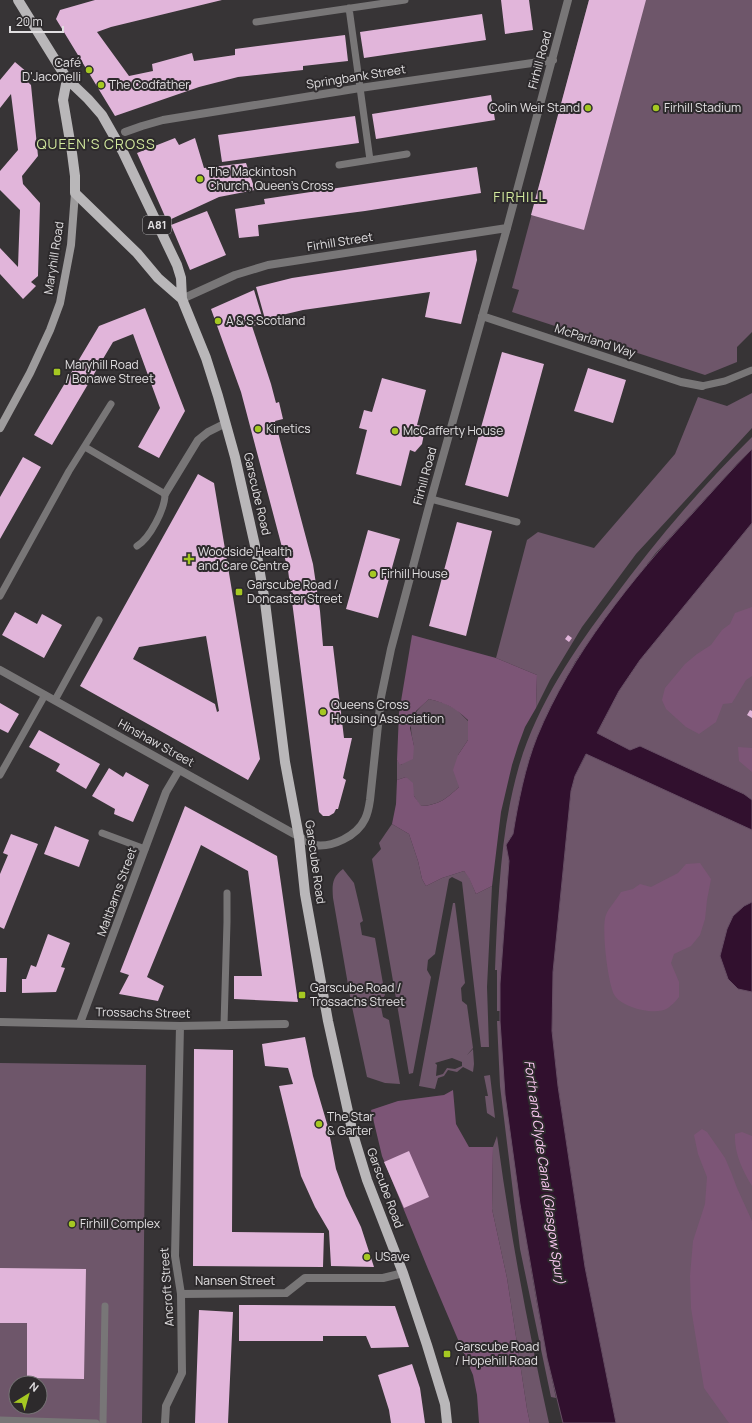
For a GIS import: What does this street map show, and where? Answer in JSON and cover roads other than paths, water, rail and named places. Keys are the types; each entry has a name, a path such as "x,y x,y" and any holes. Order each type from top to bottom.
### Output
{"main road":[{"name":"A81","path":"20,1 67,79"},
{"name":"Garscube Road","path":"67,79 102,115 123,152 177,265 182,278 182,300 206,358 226,423 253,532 261,577 285,762 299,837 305,894 325,1006 353,1134 366,1180 403,1273 445,1404 447,1423"},
{"name":"Maryhill Road","path":"67,79 63,100 75,176 75,193"},
{"name":"Garscube Road","path":"75,193 137,253 158,278 182,300"}],"street":[{"name":"Firhill Road","path":"299,837 314,845 325,846 348,837 355,832 365,820 370,800 381,697 388,666 431,499 507,228 568,0"},
{"name":"Springbank Street","path":"125,132 163,120 360,88 553,60"},
{"name":"Maryhill Road","path":"0,428 30,373 50,330 60,303 71,245 75,193"},
{"name":"Firhill Street","path":"182,300 235,274 268,265 507,228"},
{"name":"McParland Way","path":"482,316 681,382 702,386"},
{"path":"165,494 198,440 208,432 226,423"},
{"name":"Hinshaw Street","path":"0,670 299,837"},
{"name":"Maltbarns Street","path":"80,1023 166,792 179,770"},
{"name":"Trossachs Street","path":"0,1022 180,1026 285,1024"},
{"name":"Ancroft Street","path":"165,1423 166,1406 182,1373 181,1294 176,1256 180,1026"},
{"name":"Nansen Street","path":"181,1294 286,1293 305,1278 383,1278 403,1273"}],"lane":[{"path":"256,22 405,0"},
{"path":"348,8 370,160"},
{"path":"340,165 407,154"},
{"path":"702,386 725,381 752,370"},
{"path":"0,596 63,482 111,404"},
{"path":"85,448 165,494 162,512 147,537 137,546"},
{"path":"431,499 517,522"},
{"path":"55,700 99,620"},
{"path":"0,775 45,695"},
{"path":"102,833 145,850"},
{"path":"224,1025 227,893"},
{"path":"103,1423 105,1306"},
{"path":"0,1420 96,1423"}],"water":[{"name":"Forth and Clyde Canal (Glasgow Spur)","path":"752,449 752,523 640,660 619,691 597,733 630,750 640,746 744,794 752,800 752,830 586,754 575,776 571,791 553,972 552,1031 558,1086 585,1267 616,1423 563,1423 547,1358 539,1313 520,1204 505,1095 500,1021 500,984 509,861 506,845 513,834 522,785 537,737 567,676 585,647 647,565"},
{"path":"752,902 752,992 738,989 728,979 720,956 727,929 733,916 744,906"}],"place":[{"name":"Café D'Jaconelli","path":"89,70"},
{"name":"The Codfather","path":"101,85"},
{"name":"Colin Weir Stand","path":"588,108"},
{"name":"Firhill Stadium","path":"656,108"},
{"name":"The Mackintosh Church, Queen's Cross","path":"200,179"},
{"name":"A & S Scotland","path":"218,321"},
{"name":"Maryhill Road / Bonawe Street","path":"57,372"},
{"name":"Kinetics","path":"258,429"},
{"name":"McCafferty House","path":"395,431"},
{"name":"Woodside Health and Care Centre","path":"189,559"},
{"name":"Firhill House","path":"373,574"},
{"name":"Garscube Road / Doncaster Street","path":"239,592"},
{"name":"Queens Cross Housing Association","path":"323,712"},
{"name":"Garscube Road / Trossachs Street","path":"302,995"},
{"name":"The Star & Garter","path":"319,1124"},
{"name":"Firhill Complex","path":"72,1224"},
{"name":"USave","path":"367,1257"},
{"name":"Garscube Road / Hopehill Road","path":"447,1354"}],"district":[{"name":"QUEEN'S CROSS","path":"96,144"},
{"name":"FIRHILL","path":"520,197"}]}
